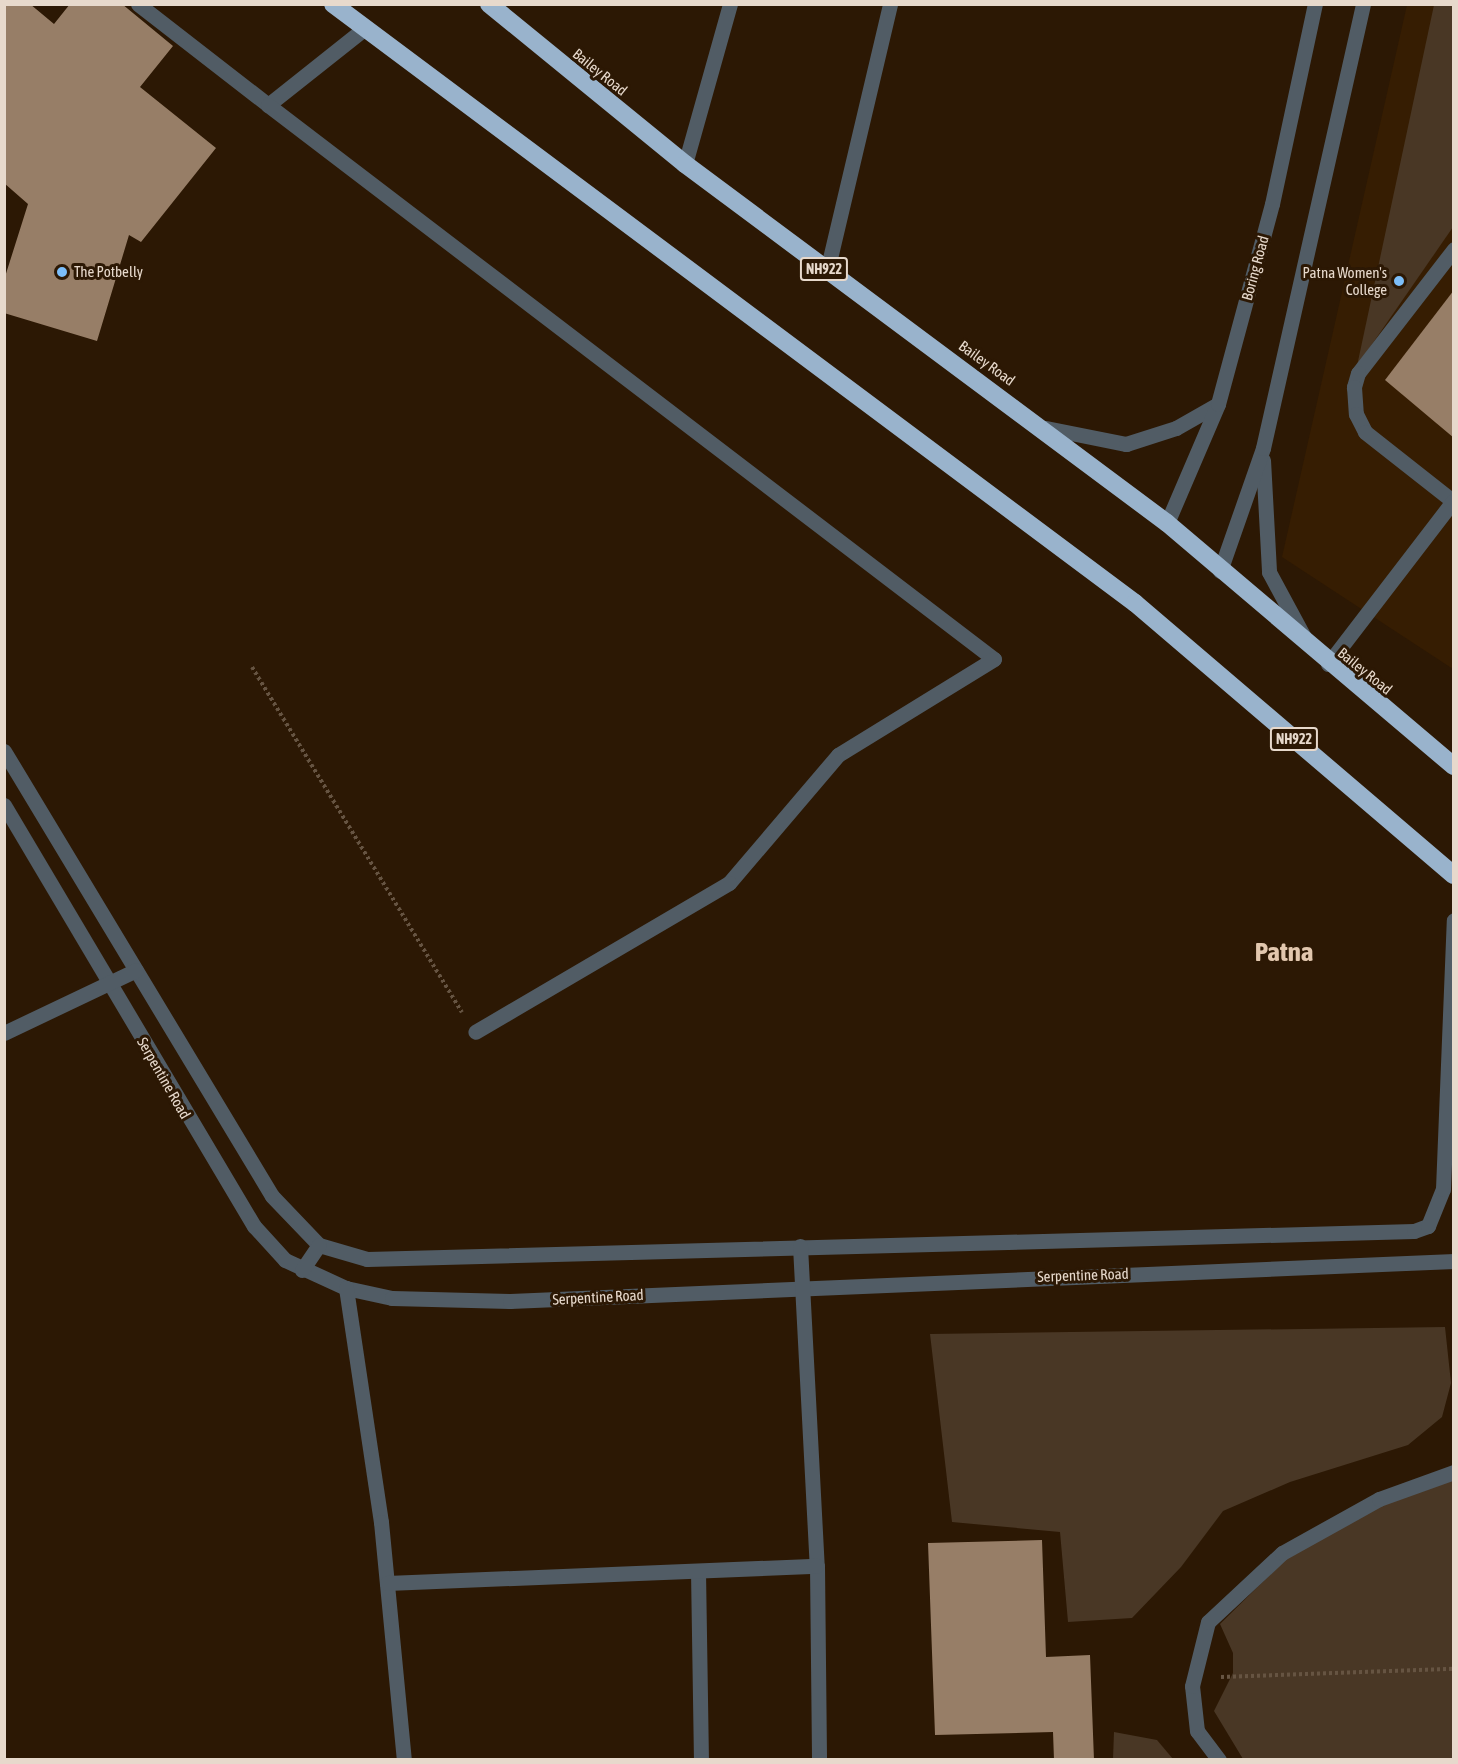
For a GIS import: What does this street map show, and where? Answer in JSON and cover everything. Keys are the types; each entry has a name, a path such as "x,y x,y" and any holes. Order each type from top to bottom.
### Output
{"highway":[{"path":"333,4 365,28"},
{"name":"Bailey Road","path":"489,4 685,164 827,271 1046,428 1167,523 1312,651 1454,766"},
{"name":"NH922","path":"365,28 1135,603 1454,875"}],"street":[{"path":"138,4 994,659 838,755 729,883 474,1032"},
{"path":"685,164 730,4"},
{"path":"827,271 890,4"},
{"name":"Boring Road","path":"1167,523 1218,404 1272,204 1315,4"},
{"path":"1220,571 1263,448 1363,4"},
{"path":"268,105 365,28"},
{"path":"1328,664 1453,502 1365,432 1356,414 1354,387 1358,373 1454,249"},
{"path":"1046,428 1126,444 1176,428 1218,404"},
{"path":"1263,448 1269,572 1312,651"},
{"path":"4,751 272,1196 319,1245 367,1259 730,1253 800,1246 1382,1234 1428,1226 1443,1189 1454,920"},
{"name":"Serpentine Road","path":"4,805 254,1226 302,1270 346,1288 392,1298 510,1301 804,1286 1454,1261"},
{"path":"4,1033 136,969"},
{"path":"302,1270 319,1245"},
{"path":"800,1246 804,1286 817,1566 819,1760"},
{"path":"346,1288 387,1583 404,1760"},
{"path":"1219,1760 1197,1731 1196,1677 1208,1622 1282,1553 1379,1499 1454,1472"},
{"path":"387,1583 817,1566"},
{"path":"698,1571 701,1760"}],"path":[{"path":"252,667 474,1032"},
{"path":"1196,1677 1454,1669"}],"shaded area":[{"name":"Patna Women's College","path":"1407,5 1453,5 1453,669 1282,557"},
{"path":"1434,5 1453,5 1453,227 1357,366"},
{"path":"1445,1327 1451,1383 1442,1417 1408,1445 1290,1482 1223,1511 1181,1567 1132,1618 1068,1622 1060,1532 952,1522 930,1334"},
{"path":"1453,1478 1453,1759 1243,1759 1214,1711 1233,1673 1233,1653 1220,1624 1293,1552 1355,1516"},
{"path":"1114,1732 1157,1740 1173,1759 1113,1759"}],"building":[{"path":"4,4 30,4 54,24 70,4 122,4 173,46 140,87 216,148 141,242 129,235 97,341 4,313 4,280 28,204 4,183"},
{"path":"1454,290 1454,438 1385,380"},
{"path":"1042,1540 1046,1657 1090,1655 1094,1760 1054,1760 1053,1732 935,1735 928,1543"}],"place":[{"name":"The Potbelly","path":"62,272"},
{"name":"Patna Women's College","path":"1399,281"}],"district":[{"name":"Patna","path":"1284,952"}]}
